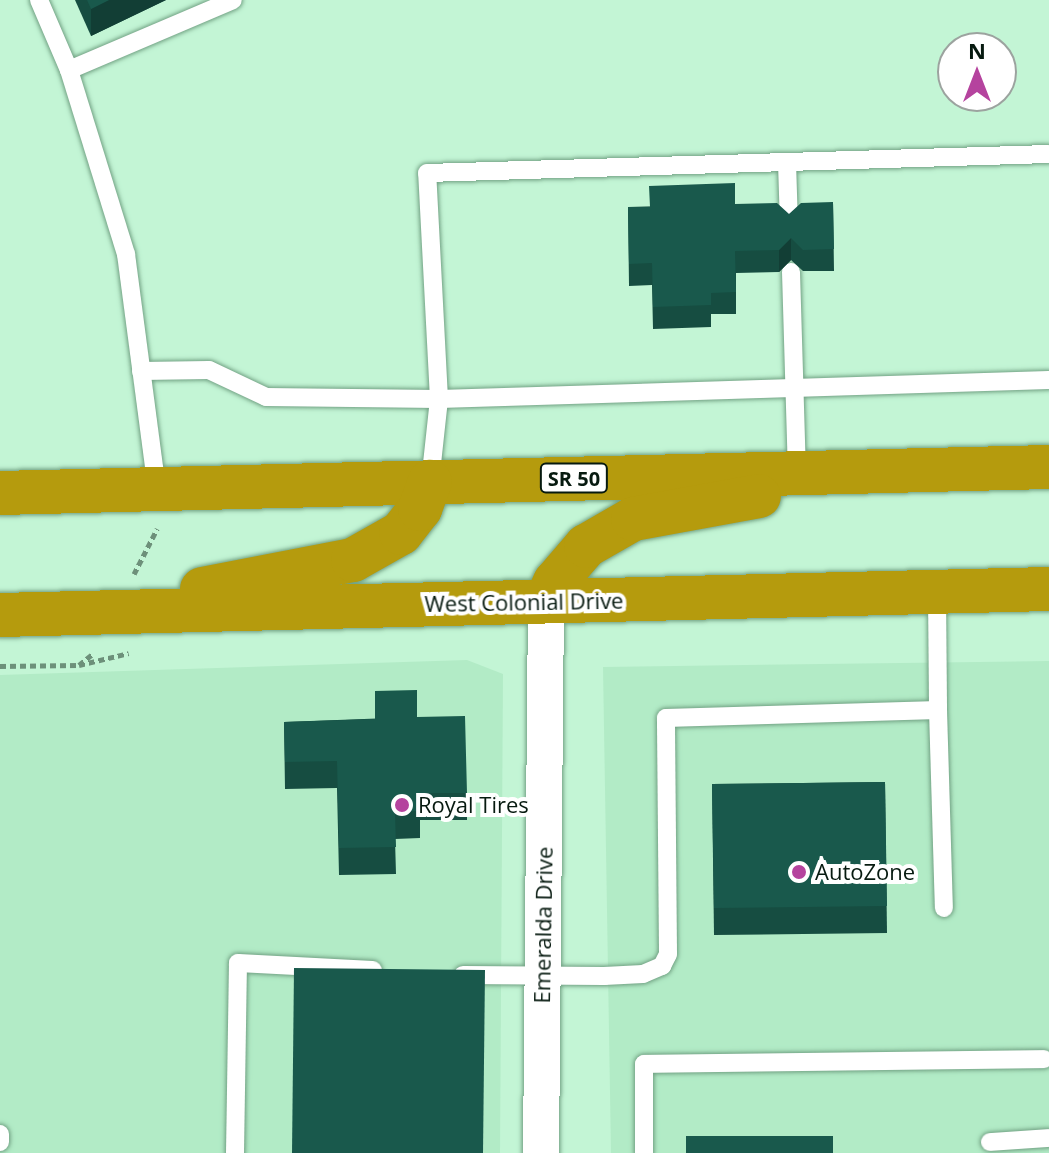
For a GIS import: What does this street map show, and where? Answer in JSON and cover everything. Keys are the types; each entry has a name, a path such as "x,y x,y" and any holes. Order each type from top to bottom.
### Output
{"highway":[{"name":"SR 50","path":"0,493 162,505 430,482 1049,467"},
{"path":"546,601 555,582 586,546 633,519 895,471"},
{"path":"88,631 353,560 401,533 420,509 430,482"},
{"name":"West Colonial Drive","path":"0,615 88,631 546,601 1049,589"}],"street":[{"name":"Emeralda Drive","path":"541,1153 546,601"}],"lane":[{"path":"39,0 69,70 126,254 162,505"},
{"path":"69,70 233,0"},
{"path":"430,482 439,399 427,173 1049,154"},
{"path":"787,162 789,224"},
{"path":"791,272 797,473"},
{"path":"141,371 209,370 266,397 439,399 1049,380"},
{"path":"937,592 944,908"},
{"path":"445,974 543,978 643,974 662,966 668,954 666,718 938,710"},
{"path":"235,1153 238,963 398,971"},
{"path":"644,1153 644,1064 1044,1059"},
{"path":"0,1134 0,1142"},
{"path":"990,1142 1049,1138"}],"path":[{"path":"129,585 158,527 162,505"},
{"path":"0,666 79,665 88,631"}],"shaded area":[{"path":"467,660 503,674 500,1153 0,1153 0,675"},
{"path":"1049,661 1049,1153 611,1153 603,667"}],"building":[{"path":"87,0 109,0 91,9"},
{"path":"735,183 735,204 777,203 789,214 801,203 833,202 834,249 803,250 791,238 779,250 735,251 736,292 711,293 711,305 653,307 652,263 629,264 628,207 650,207 649,186"},
{"name":"Royal Tires","path":"417,690 417,717 465,716 467,793 419,793 420,811 395,812 396,847 339,848 337,761 285,762 284,722 375,719 375,691"},
{"name":"AutoZone","path":"885,782 887,906 714,908 712,784"},
{"path":"294,968 485,970 483,1153 292,1153"},
{"path":"686,1136 833,1136 833,1153 686,1153"}],"place":[{"name":"Royal Tires","path":"402,805"},
{"name":"AutoZone","path":"799,872"}]}
